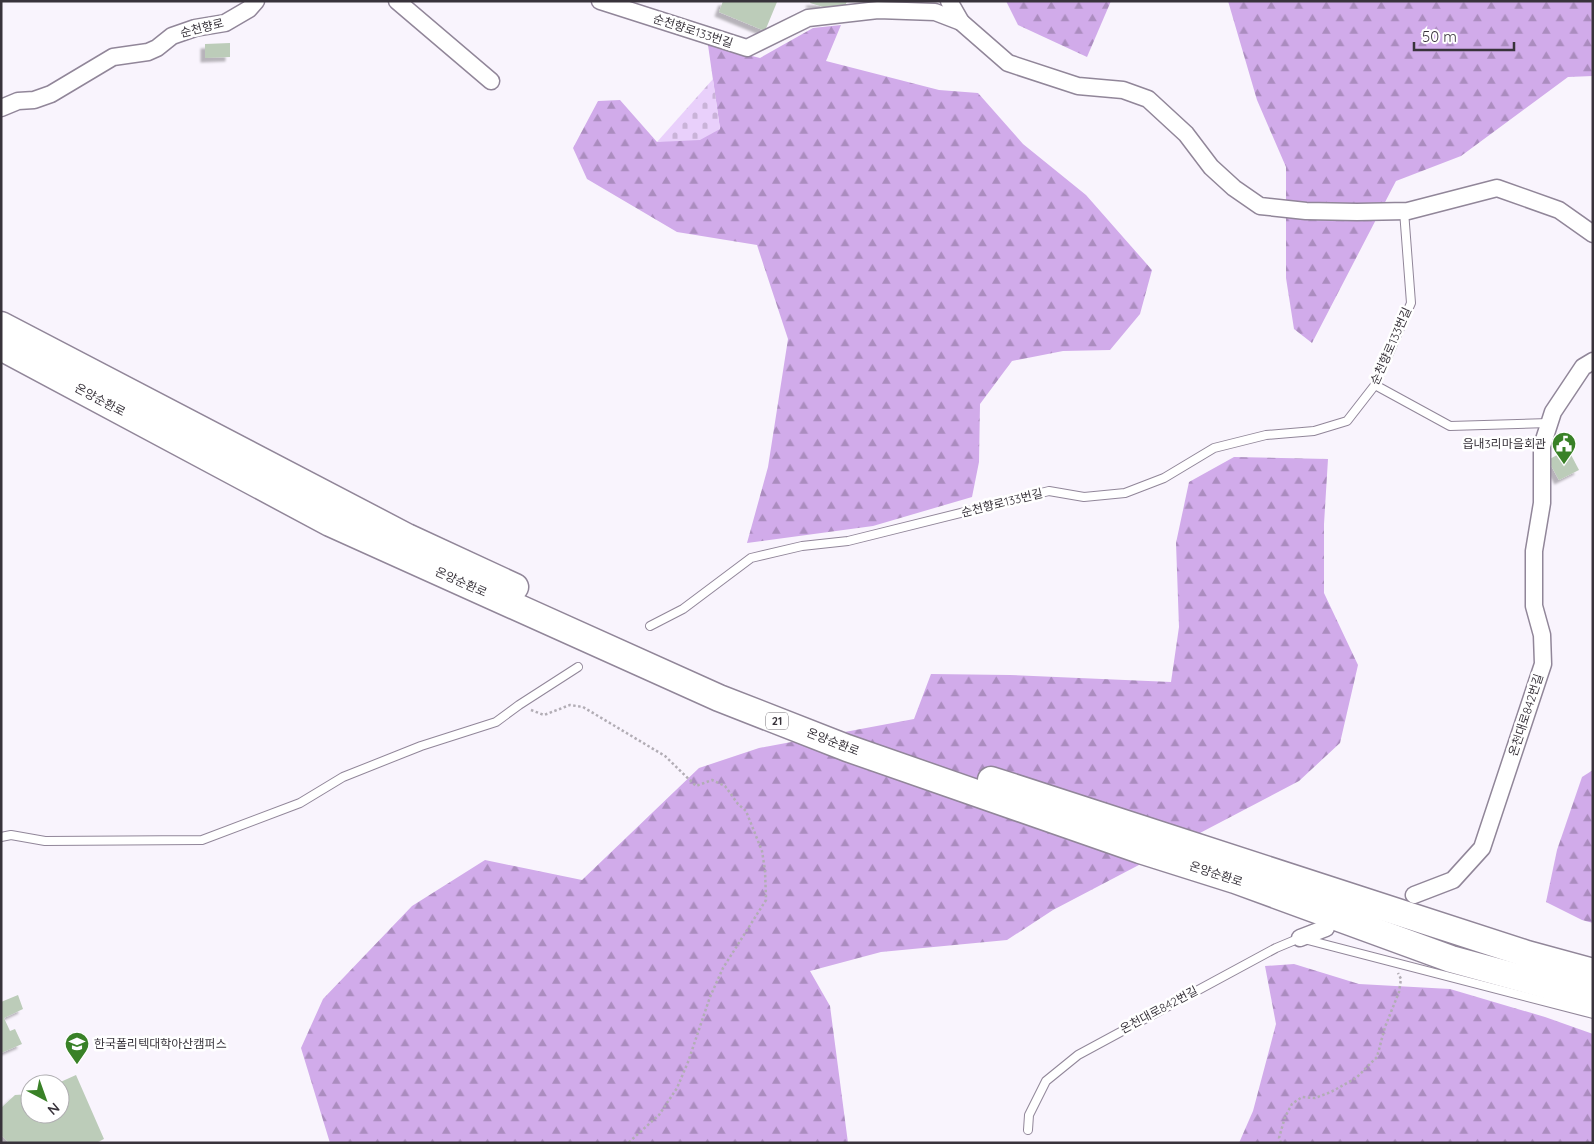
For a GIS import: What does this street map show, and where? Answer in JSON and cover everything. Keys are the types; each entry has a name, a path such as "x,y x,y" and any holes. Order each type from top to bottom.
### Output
{"highway":[{"name":"온양순환로","path":"1,325 407,537 735,687 868,741 1527,954 1593,972"},
{"name":"온양순환로","path":"1,347 330,523 719,698 847,748 1140,850 1235,880 1450,959 1593,998"}],"street":[{"name":"순천향로","path":"1,108 18,101 34,100 51,94 113,57 148,52 158,48 172,36 195,28 224,23 249,9 256,1"},
{"path":"397,1 491,80"},
{"name":"순천향로133번길","path":"600,1 746,48 808,18 878,10 935,12 961,22 1008,63 1078,86 1123,90 1148,99 1186,134 1211,167 1234,188 1260,206 1306,211 1404,211 1497,188 1559,210 1593,234"},
{"path":"950,1 961,22"},
{"name":"온천대로842번길","path":"1414,895 1453,880 1482,848 1543,664 1542,635 1534,606 1534,551 1542,503 1542,446 1553,412 1583,367 1593,361"},
{"name":"온천대로842번길","path":"1300,938 1326,928"}],"lane":[{"name":"순천향로133번길","path":"650,626 683,609 750,558 802,546 848,541 1049,491 1084,497 1125,493 1164,478 1214,448 1266,435 1314,431 1347,421 1375,385 1411,303 1404,211"},
{"path":"1375,385 1450,426 1549,423"},
{"path":"1,837 11,835 45,841 202,840 300,803 343,777 394,756 496,722 578,667"},
{"path":"1300,938 1593,1014"},
{"name":"온천대로842번길","path":"1028,1130 1029,1115 1046,1081 1078,1055 1276,948 1300,938"}],"path":[{"path":"519,705 544,715 570,705 583,707 665,756 696,786 712,780 725,786 738,804 746,811 762,851 766,900 723,968 710,996 688,1062 677,1088 660,1115 628,1143"},
{"path":"1281,1143 1278,1138 1285,1117 1292,1104 1302,1097 1315,1098 1331,1092 1356,1078 1377,1057 1385,1027 1399,992 1400,979 1391,961"}],"green space":[{"path":"1006,1 1111,1 1087,57 1018,25"},
{"path":"1228,1 1593,1 1593,76 1568,77 1461,156 1396,181 1312,343 1294,329 1286,278 1286,167 1257,100"},
{"path":"841,25 826,61 939,90 978,93 1023,144 1086,195 1152,270 1140,314 1110,350 1063,351 1012,361 980,404 979,462 972,497 873,526 747,543 768,467 788,339 757,245 677,232 587,179 573,148 598,101 620,100 657,142 720,129 708,45 760,58 813,28"},
{"path":"713,79 720,129 700,140 657,142"},
{"path":"1234,457 1328,459 1324,524 1324,593 1358,665 1340,743 1299,781 1053,910 1007,940 881,952 810,971 830,1006 848,1143 330,1143 301,1048 323,999 412,906 485,860 582,880 699,768 759,748 914,719 931,674 1010,675 1171,682 1179,627 1176,543 1189,482"},
{"path":"1593,770 1593,923 1582,920 1546,902 1557,850 1582,777"},
{"path":"1294,964 1359,984 1450,989 1545,1017 1593,1034 1593,1143 1239,1143 1253,1111 1276,1024 1265,966"}],"building":[{"path":"723,1 777,2 765,31 719,12"},
{"path":"811,1 847,1 843,13 810,3"},
{"path":"230,43 230,57 205,58 205,44"},
{"name":"읍내3리마을회관","path":"1568,449 1579,470 1559,480 1548,460"},
{"path":"18,995 23,1009 4,1018 10,1031 15,1029 22,1044 1,1053 1,1002"},
{"path":"76,1075 104,1139 96,1143 9,1143 1,1135 1,1108 15,1095 20,1095 20,1124 70,1124 70,1078"}],"place":[{"name":"읍내3리마을회관","path":"1564,465"},
{"name":"한국폴리텍대학아산캠퍼스","path":"77,1065"}]}
